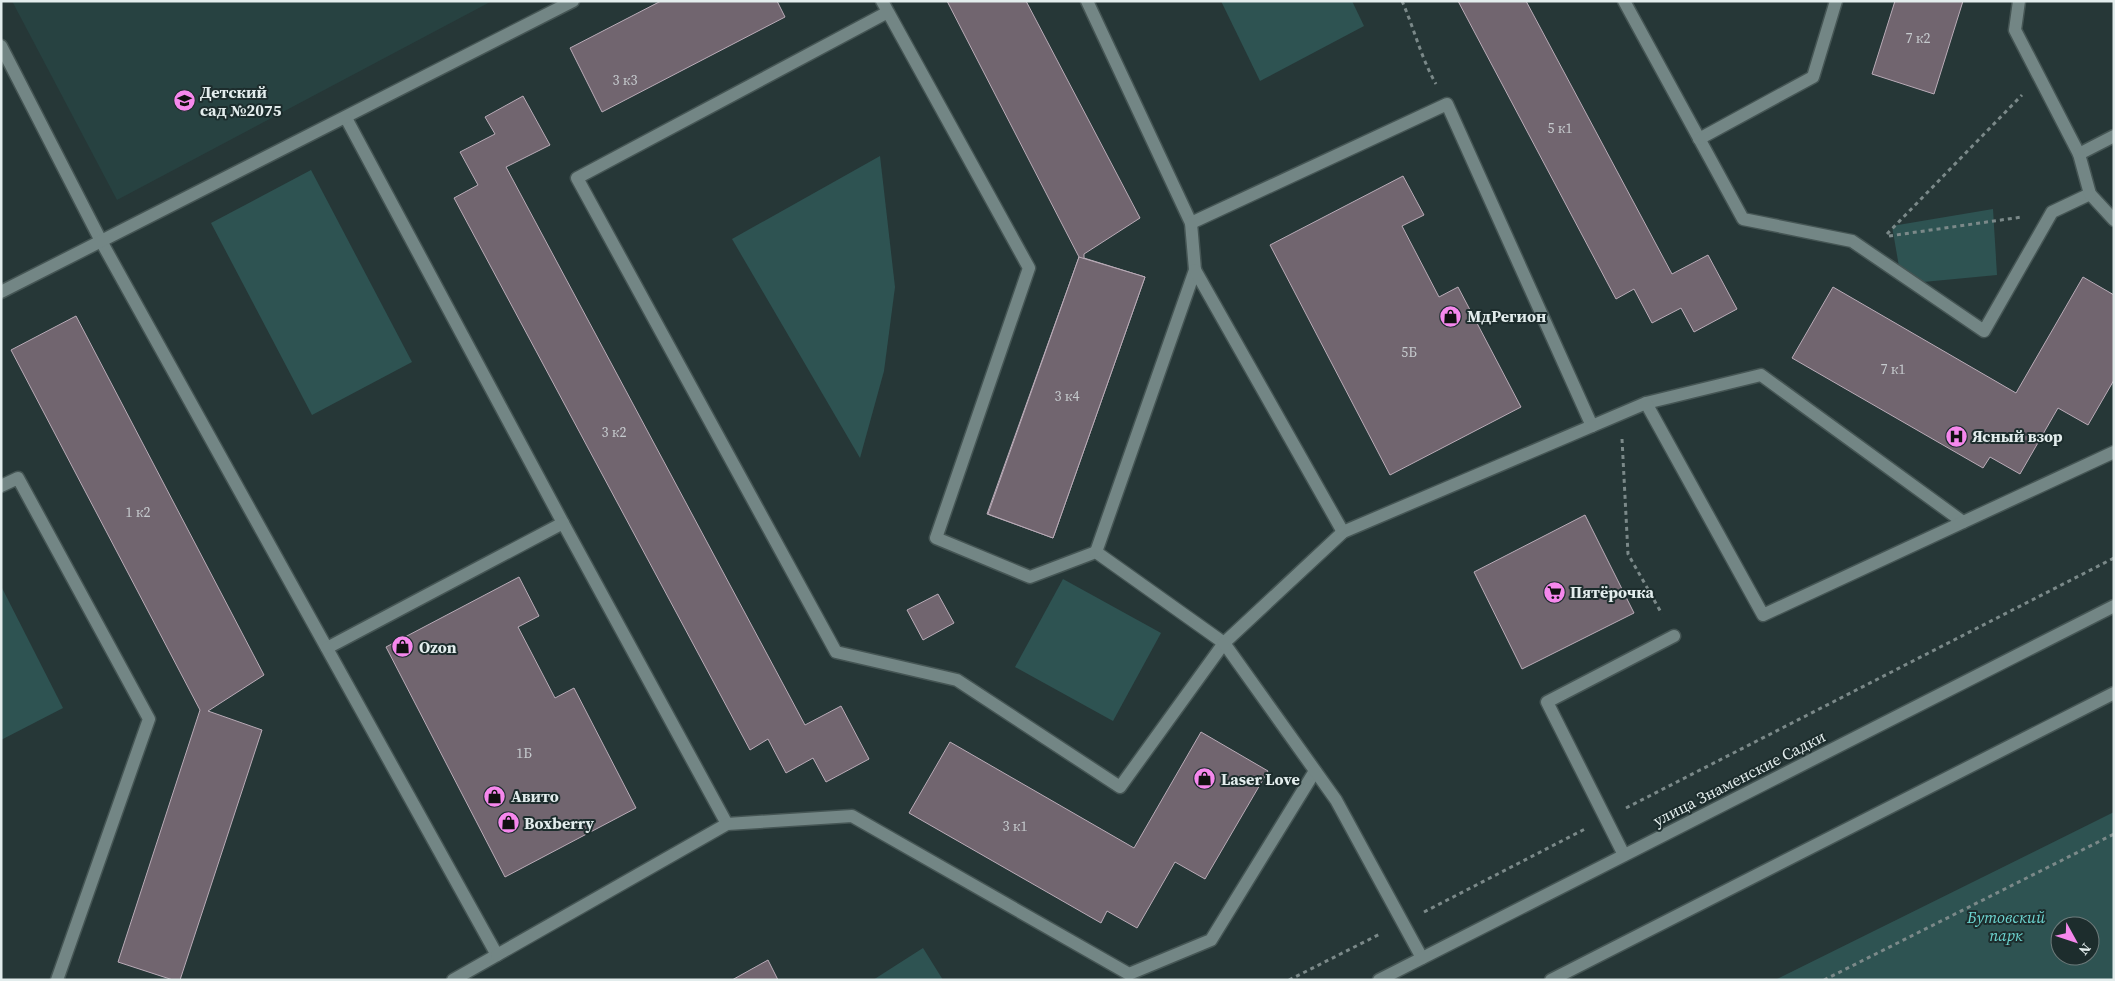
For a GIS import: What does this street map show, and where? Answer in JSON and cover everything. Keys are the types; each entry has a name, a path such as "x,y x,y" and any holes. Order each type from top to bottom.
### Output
{"street":[{"path":"1,292 346,118 572,1"},
{"path":"1087,1 1191,223 1195,270 1096,552 1030,577 936,538 1029,268 885,6 577,178 836,652 957,680 1120,786 1224,644 1342,532 1646,403 1761,375 1963,522"},
{"path":"1624,1 1743,219 1852,242 1984,331 2052,212 2090,194"},
{"path":"1699,138 1813,78 1836,1"},
{"path":"2019,1 2015,30 2078,154 2090,194 2114,220"},
{"path":"1,46 101,241 497,955"},
{"path":"1191,223 1447,104 1592,426"},
{"path":"346,118 727,824"},
{"path":"2078,154 2114,136"},
{"path":"1195,270 1342,532"},
{"path":"1646,403 1763,614 2114,452"},
{"path":"1,486 18,478 149,719 57,980"},
{"path":"327,648 563,523"},
{"path":"1096,552 1224,644 1336,800 1422,958"},
{"name":"улица Знаменские Садки","path":"1379,980 2114,606"},
{"path":"1624,855 1547,702 1674,636"},
{"path":"1551,980 2114,694"},
{"path":"453,980 727,824 852,816 1129,974 1211,940 1315,771"}],"path":[{"path":"1402,1 1413,25 1427,68"},
{"path":"2039,77 1884,237 2052,212"},
{"path":"1620,414 1628,554 1674,636"},
{"path":"1289,980 2114,558"},
{"path":"1824,980 2114,834"}],"shaded area":[{"name":"Детский сад №2075","path":"12,1 492,1 117,200"}],"green space":[{"path":"1221,1 1352,1 1364,26 1260,81"},
{"path":"880,156 895,287 884,371 860,458 732,239"},
{"path":"311,170 412,362 312,415 211,223"},
{"path":"1993,209 1997,275 1902,284 1892,226"},
{"path":"1063,579 1161,633 1113,721 1015,667"},
{"path":"1,586 63,708 1,740"},
{"name":"Бутовский парк","path":"2114,812 2114,980 1775,980"},
{"path":"923,948 943,980 873,980"}],"building":[{"path":"661,1 777,1 785,17 602,112 570,48"},
{"path":"947,1 1026,1 1140,218 1084,254 1084,258 1145,277 1053,538 987,514 1079,257"},
{"path":"1458,1 1526,1 1672,274 1708,255 1737,309 1694,332 1681,308 1652,323 1634,289 1616,299"},
{"path":"1895,1 1963,1 1934,94 1872,74"},
{"path":"523,96 550,145 506,167 805,725 841,706 869,759 826,782 813,758 786,773 768,739 750,750 454,198 478,185 460,152 495,134 485,117"},
{"path":"1403,176 1424,215 1402,226 1439,297 1458,287 1521,407 1390,475 1270,245"},
{"path":"1079,257 1145,277 1053,538 988,514"},
{"path":"2083,277 2114,295 2114,380 2088,425 2058,408 2020,474 1990,457 1983,468 1792,358 1833,287 2016,393"},
{"path":"76,316 264,675 208,711 262,730 180,980 173,980 118,962 200,710 11,350"},
{"name":"Пятёрочка","path":"1585,515 1634,613 1522,669 1474,572"},
{"path":"519,577 539,616 518,627 555,698 574,688 636,808 505,877 386,647"},
{"path":"938,594 954,623 923,640 907,610"},
{"path":"1201,732 1268,771 1205,879 1175,862 1137,928 1107,911 1101,923 909,813 950,742 1134,848"},
{"path":"768,960 778,980 732,980"}],"place":[{"name":"Детский сад №2075","path":"184,101"},
{"name":"МдРегион","path":"1451,316"},
{"name":"Ясный взор","path":"1956,436"},
{"name":"Пятёрочка","path":"1554,592"},
{"name":"Ozon","path":"403,647"},
{"name":"Laser Love","path":"1205,779"},
{"name":"Авито","path":"495,796"},
{"name":"Boxberry","path":"508,823"}]}
